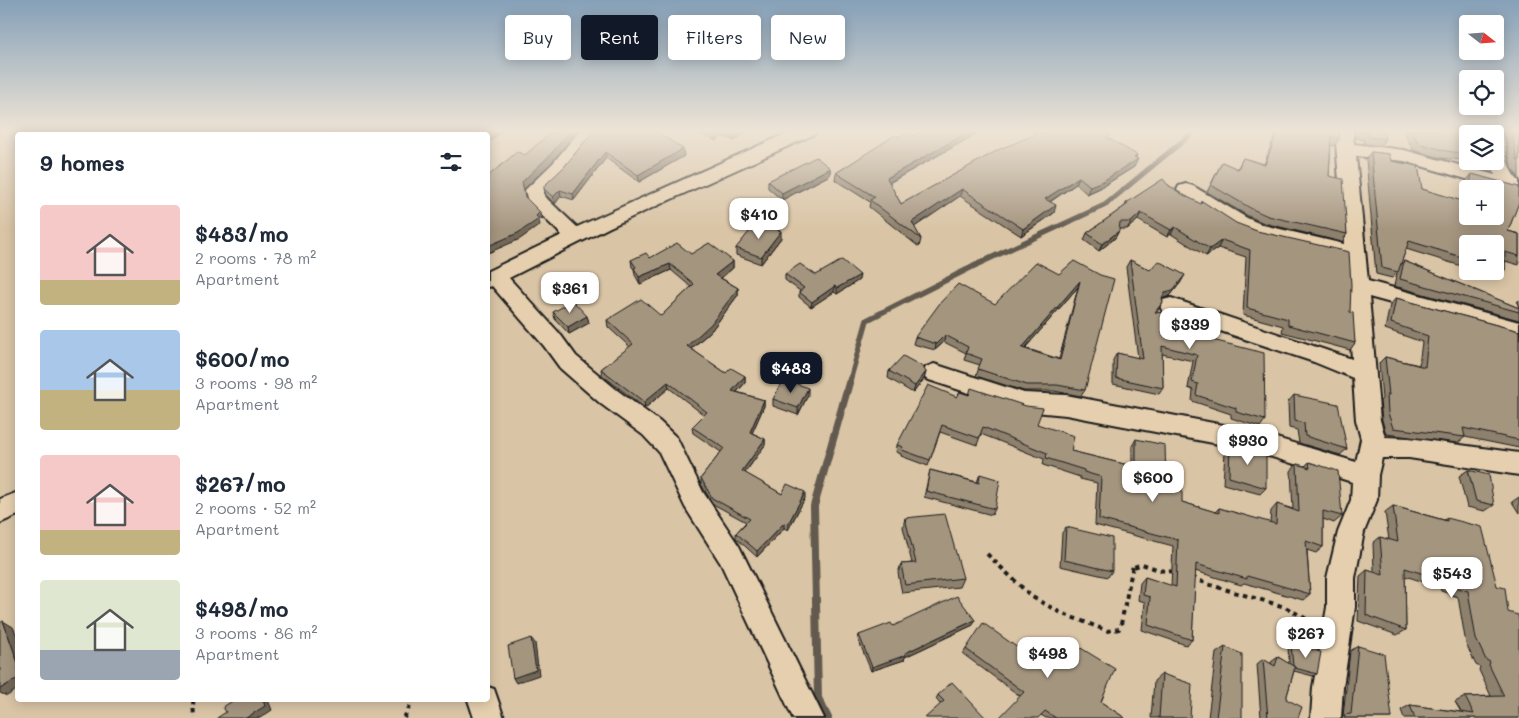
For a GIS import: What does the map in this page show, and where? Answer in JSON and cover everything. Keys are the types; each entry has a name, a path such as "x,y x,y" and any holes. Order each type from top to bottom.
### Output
{"street":[{"path":"562,164 534,190 535,198 575,236"},
{"path":"731,164 575,236 491,278 552,340 568,362 609,397 651,428 668,446 694,499 730,555 809,718"},
{"path":"1326,718 1328,687 1341,607 1341,578 1351,532 1364,500 1365,475 1373,447 1364,373 1347,164"},
{"path":"1429,164 1516,187"},
{"path":"1502,170 1516,187"},
{"path":"1186,190 1232,219 1260,231 1284,235 1354,253"},
{"path":"1358,286 1519,330"},
{"path":"1171,306 1322,356 1364,373"},
{"path":"934,372 1024,402 1066,405 1250,440 1365,475"},
{"path":"1373,447 1409,448 1519,464"},
{"path":"0,511 15,504"},
{"path":"484,702 489,718"}],"path":[{"path":"986,554 1032,597 1062,613 1108,631 1118,629 1121,624 1133,565 1134,567 1142,564 1159,570 1184,573 1207,584 1285,607 1337,635"},
{"path":"193,702 194,718"},
{"path":"404,718 413,702"}],"building":[{"path":"503,164 541,164 522,182 525,197 540,212 536,216 539,219 518,233 490,245 490,174"},
{"path":"567,164 596,164 573,194 560,190 553,197 544,189 544,186"},
{"path":"622,164 658,164 638,175"},
{"path":"803,164 824,164 830,168 782,193 768,181"},
{"path":"851,164 913,164 887,178 901,204 974,164 1131,164 1103,181 1090,186 1079,177 1045,199 1056,205 1023,229 962,189 912,222 921,239 870,200 875,197 836,173"},
{"path":"1221,164 1238,169 1240,164 1330,164 1329,176 1343,179 1347,234 1268,216 1211,185"},
{"path":"1372,164 1405,164 1418,166 1422,189 1459,200 1459,225 1504,225 1504,183 1519,187 1519,202 1508,231 1519,234 1519,256 1505,252 1505,270 1504,235 1459,235 1459,256 1409,241 1398,272 1382,268"},
{"path":"1472,174 1494,180 1471,180"},
{"path":"1163,179 1168,185 1182,194 1201,204 1202,201 1236,223 1257,231 1349,252 1350,312 1353,313 1355,343 1288,325 1288,319 1247,308 1250,250 1222,240 1210,249 1175,227 1171,230 1141,213 1131,222 1120,222 1119,231 1102,244 1087,233 1128,204 1126,203"},
{"path":"757,222 781,231 761,257 736,248"},
{"path":"677,243 691,254 709,243 733,261 715,275 738,288 711,324 687,346 726,373 731,368 745,376 732,391 764,400 750,432 765,439 742,471 782,494 787,484 805,492 788,524 784,523 757,551 736,533 750,519 712,498 701,478 724,448 692,427 707,412 668,382 644,402 601,369 633,344 607,320 641,299 661,316 694,284 670,264 639,277 634,268 636,267 631,260 646,253 650,258"},
{"path":"842,260 860,275 837,288 835,286 812,302 799,292 804,288 785,274 800,264 816,275"},
{"path":"1130,260 1150,270 1158,261 1185,275 1173,290 1165,292 1162,298 1163,302 1155,312 1178,315 1181,332 1264,353 1265,420 1236,412 1236,408 1196,395 1198,384 1192,382 1197,355 1162,346 1163,388 1116,378 1117,353 1143,359"},
{"path":"1074,261 1100,275 1114,279 1085,390 1057,385 1027,385 978,369 982,359 966,353 968,347 945,335 936,344 915,337 940,303 958,284 995,304 1036,262 1059,274","holes":["1080,281 1060,360 1022,348"]},
{"path":"1404,261 1519,308 1519,312 1400,279"},
{"path":"1396,298 1519,331 1519,440 1463,428 1465,437 1393,428 1388,413 1387,395 1389,395 1385,357 1425,367 1428,336 1391,323"},
{"path":"573,301 587,316 568,327 553,312"},
{"path":"903,356 923,367 926,372 915,386 889,371"},
{"path":"784,379 808,388 798,408 773,399"},
{"path":"928,385 957,397 960,392 969,395 971,388 1026,406 1043,408 1037,424 1074,436 1071,451 1136,467 1136,439 1165,445 1166,481 1182,482 1182,502 1219,513 1219,508 1276,524 1277,504 1299,512 1297,464 1310,468 1309,462 1338,471 1342,516 1323,511 1323,547 1306,541 1310,594 1247,576 1247,579 1196,564 1192,640 1148,625 1150,597 1143,595 1145,577 1176,587 1178,540 1099,519 1101,477 1046,458 1047,453 983,427 979,438 942,425 930,460 902,450 903,447 897,445"},
{"path":"1294,395 1338,404 1347,449 1305,436 1304,423 1295,421"},
{"path":"1230,445 1266,455 1266,488 1229,477"},
{"path":"930,470 979,483 980,474 1000,480 995,509 926,491"},
{"path":"1468,470 1489,475 1494,505 1476,501"},
{"path":"1393,506 1447,521 1447,518 1482,527 1497,586 1505,588 1508,612 1518,615 1519,718 1415,718 1410,705 1474,714 1465,697 1504,696 1489,665 1490,662 1486,660 1476,639 1468,591 1449,585 1449,582 1405,568 1406,630 1366,615 1367,570 1383,575 1380,537 1398,542"},
{"path":"945,514 963,578 905,585 901,564 916,563 905,518"},
{"path":"1066,527 1112,538 1112,571 1064,560"},
{"path":"957,596 975,620 905,653 906,655 872,667 859,635 891,623 893,626"},
{"path":"3,621 15,655 15,680 0,689 0,623"},
{"path":"983,623 1050,671 1066,639 1115,669 1101,702 1125,718 1056,718 1045,711 1038,718 999,718 1024,692 966,649"},
{"path":"531,638 536,670 513,678 508,646"},
{"path":"1291,644 1321,652 1317,674 1293,666"},
{"path":"1358,646 1384,654 1392,718 1345,718 1344,715 1351,714"},
{"path":"1225,647 1242,654 1242,718 1216,718"},
{"path":"1278,657 1295,667 1286,699 1302,707 1298,718 1268,718 1263,659 1275,666"},
{"path":"1162,674 1192,684 1190,718 1159,718"},
{"path":"952,682 986,718 925,718 944,701 938,695"},
{"path":"231,702 264,702 265,706 246,718 217,718 226,712 223,707"}],"waterway":[{"path":"849,384 867,320 980,263 1105,205 1155,164"},
{"path":"828,718 818,698 814,506 849,383"}]}
